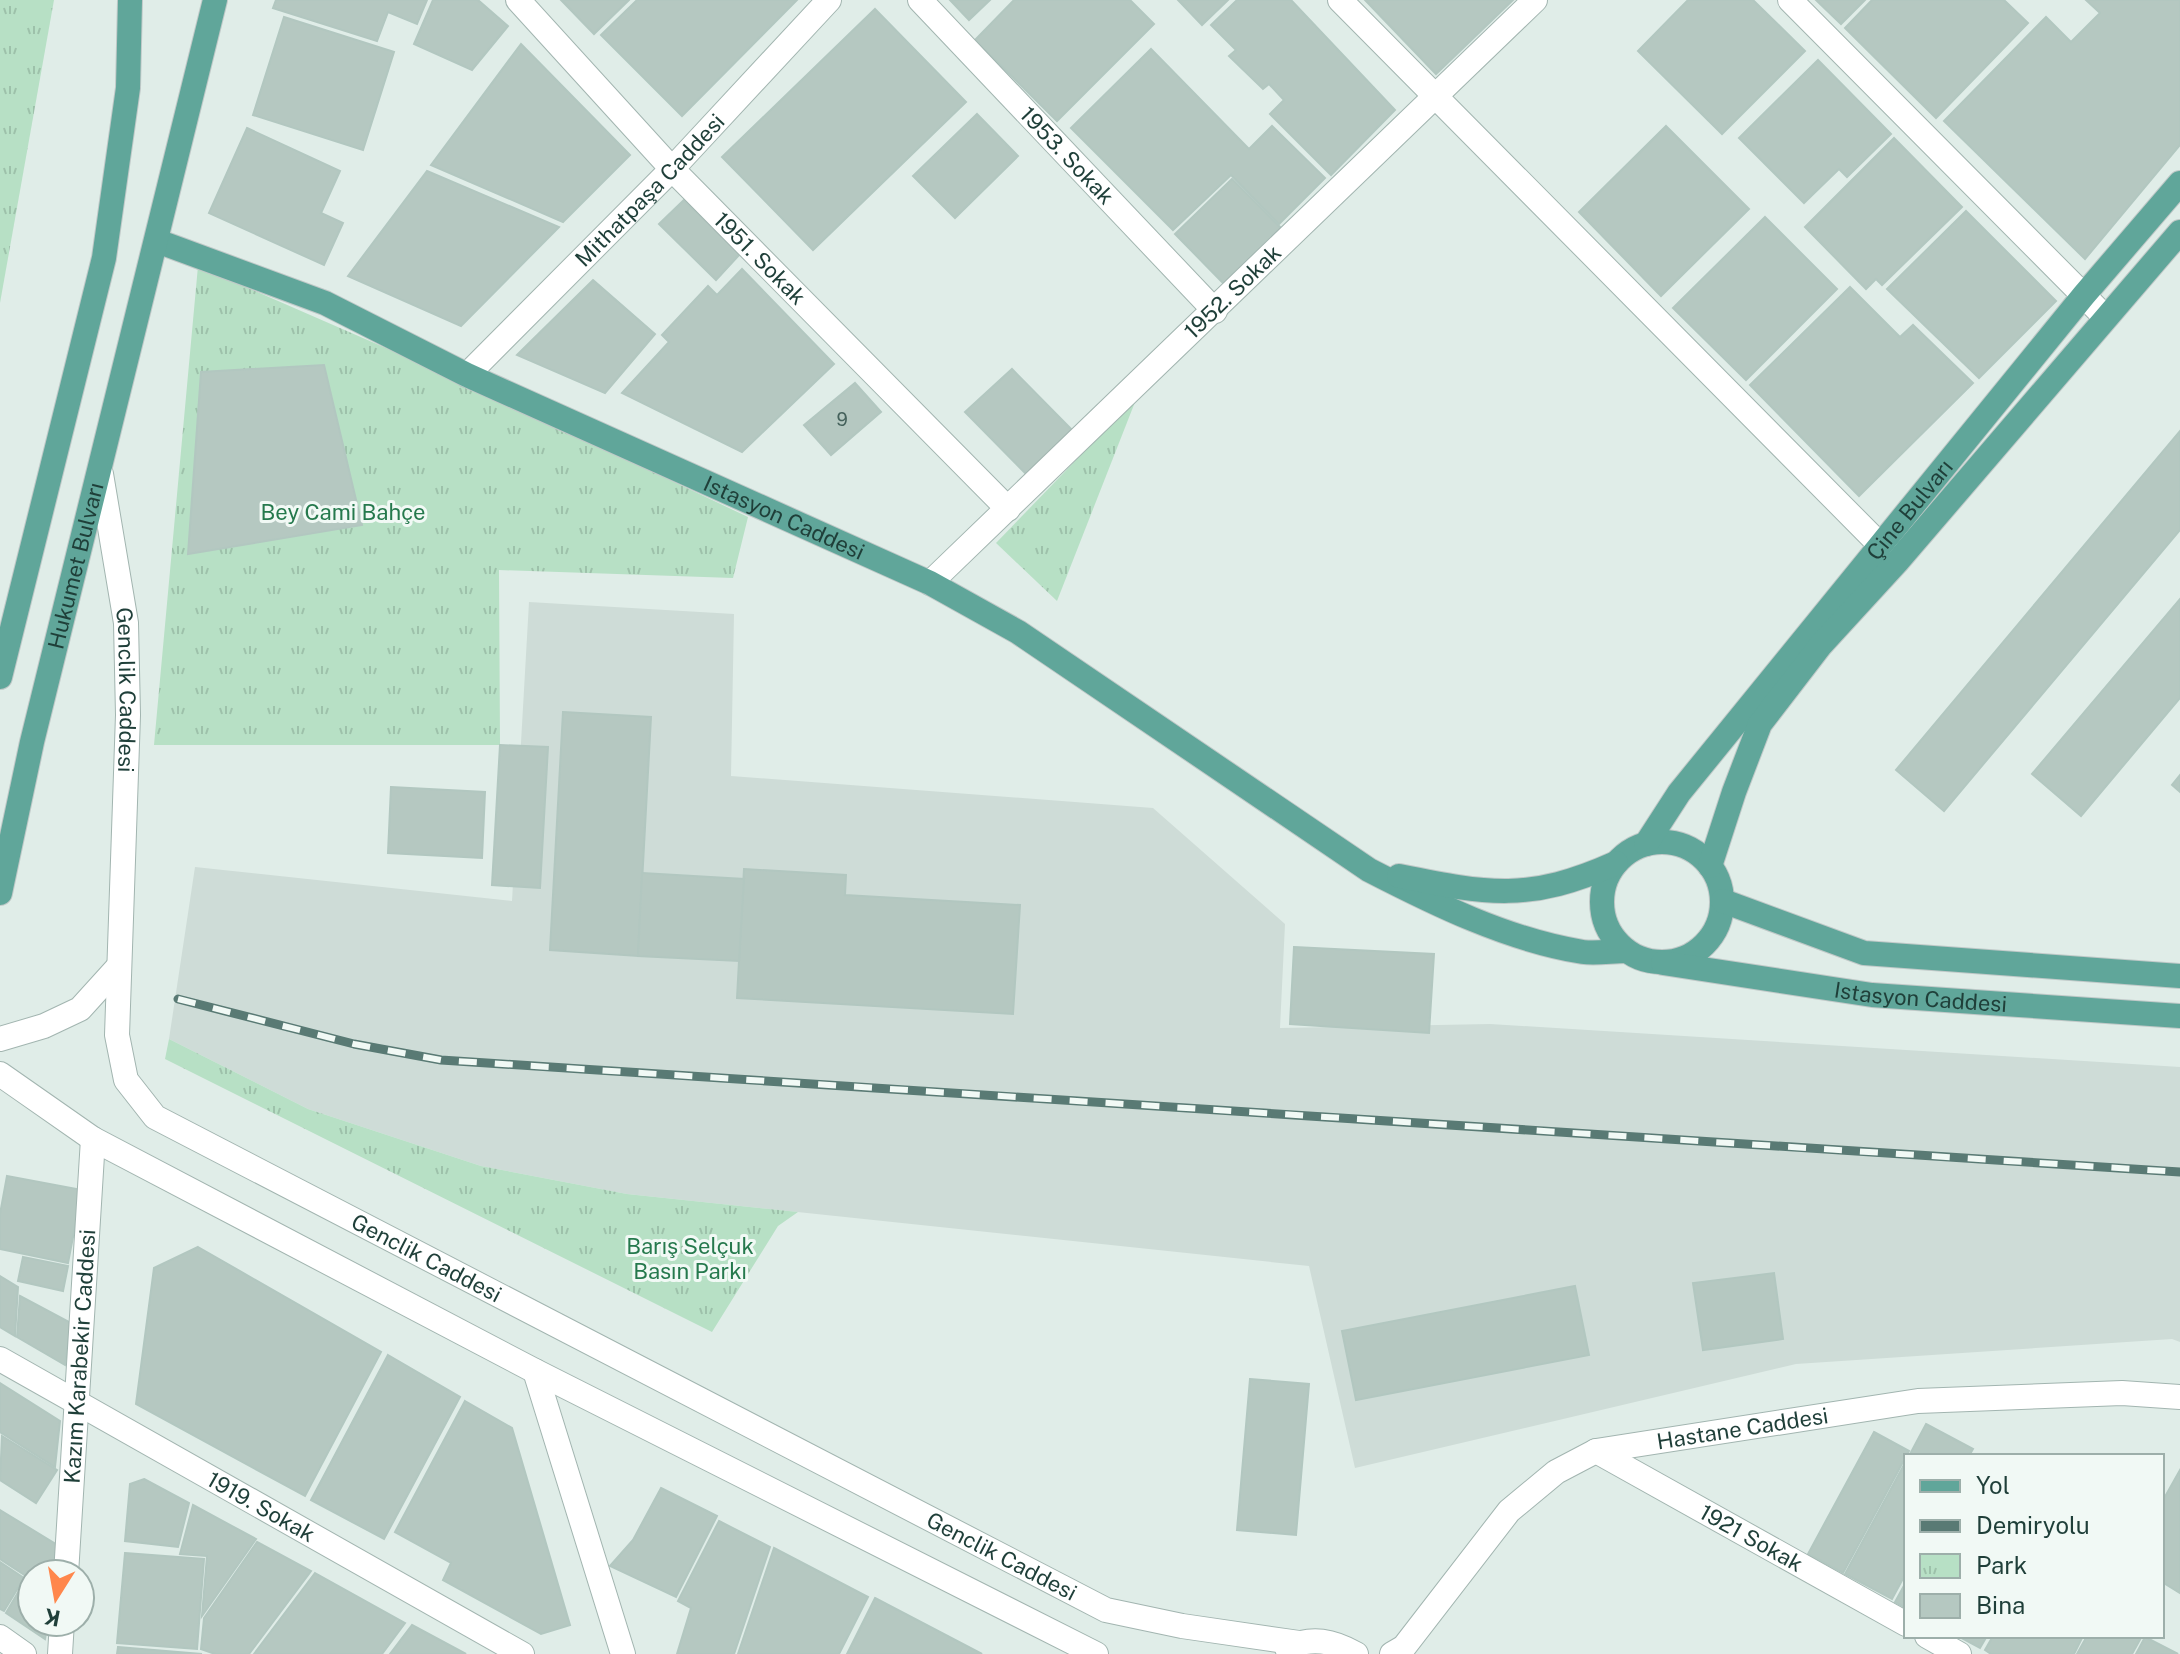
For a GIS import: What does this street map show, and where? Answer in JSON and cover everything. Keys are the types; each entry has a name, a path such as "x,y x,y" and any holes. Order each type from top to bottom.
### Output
{"main road":[{"path":"0,677 104,258 128,88 130,0"},
{"name":"Hukumet Bulvarı","path":"0,893 32,742 101,474 215,0"},
{"name":"Çine Bulvarı","path":"1710,866 1760,724 2084,295 2180,183"},
{"name":"Çine Bulvarı","path":"1369,870 1495,893 1575,882 1616,863 1646,844 1679,793 1888,554 2180,232"},
{"name":"Istasyon Caddesi","path":"157,241 325,303 467,375 930,583 1018,632 1369,870 1462,916 1585,953 1626,951"},
{"path":"1616,863 1606,880 1602,899 1604,919 1612,936 1626,951 1644,959 1663,963 1682,960 1705,944 1720,920 1723,901 1719,883 1710,866 1682,846 1646,844"},
{"path":"1723,901 1864,953 2180,976"},
{"name":"Istasyon Caddesi","path":"1663,963 1872,995 2180,1016"}],"street":[{"name":"1951. Sokak","path":"518,0 672,169 1008,509"},
{"name":"Mithatpaşa Caddesi","path":"467,375 672,169 829,0"},
{"name":"1953. Sokak","path":"920,0 1215,311"},
{"path":"1340,0 1888,554"},
{"name":"1952. Sokak","path":"930,583 1535,0"},
{"path":"1790,0 2105,317"},
{"name":"Genclik Caddesi","path":"101,474 126,623 128,715 117,1035 126,1080 155,1117 1106,1610 1288,1648 1318,1640 1338,1644 1356,1654"},
{"path":"0,1039 44,1026 80,1009 119,966"},
{"name":"Genclik Caddesi","path":"0,1074 93,1139 535,1371 1096,1654"},
{"name":"Kazım Karabekir Caddesi","path":"67,1558 93,1139"},
{"name":"1919. Sokak","path":"0,1359 522,1654"},
{"path":"535,1371 623,1654"},
{"name":"Hastane Caddesi","path":"1392,1654 1404,1647 1509,1511 1556,1472 1596,1451 1918,1401 2122,1393 2180,1397"},
{"name":"1921 Sokak","path":"1596,1451 1904,1623"},
{"path":"0,1637 24,1654"},
{"path":"1931,1638 1959,1654"}],"shaded area":[{"path":"529,602 734,614 731,776 1153,808 1285,924 1280,1028 1490,1024 2180,1067 2180,1342 2172,1339 1796,1364 1355,1468 1309,1266 627,1194 481,1166 308,1109 169,1039 195,867 512,901"}],"green space":[{"path":"0,0 54,0 0,303"},
{"name":"Bey Cami Bahçe","path":"198,266 457,379 748,517 733,578 499,570 500,745 154,745"},
{"path":"1137,397 1057,601 996,543"},
{"name":"Barış Selçuk Basın Parkı","path":"169,1039 308,1109 481,1166 627,1194 798,1212 778,1226 712,1332 165,1059"}],"building":[{"path":"276,0 427,0 417,24 388,12 377,41 273,8"},
{"path":"433,0 478,0 508,26 472,70 414,44"},
{"path":"561,0 629,0 594,34"},
{"path":"637,0 797,0 682,116 601,35"},
{"path":"950,0 990,0 969,20"},
{"path":"1014,0 1130,0 1154,24 1057,121 975,40"},
{"path":"1178,0 1228,0 1202,25"},
{"path":"1237,0 1291,0 1395,110 1331,175 1270,114 1284,100 1269,84 1263,89 1229,56 1236,50 1211,25"},
{"path":"1365,0 1513,0 1436,74"},
{"path":"1688,0 1753,0 1805,51 1722,134 1638,51"},
{"path":"1816,0 1865,0 1841,24"},
{"path":"1872,0 2004,0 2028,23 1936,118 1845,28"},
{"path":"2086,0 2180,0 2180,145 2085,259 1944,121 2046,17 2071,42 2100,13"},
{"path":"875,9 966,102 813,250 722,157"},
{"path":"284,17 394,52 363,150 253,115"},
{"path":"521,44 630,155 563,222 431,165"},
{"path":"1151,49 1249,149 1272,126 1325,178 1279,224 1231,175 1173,230 1071,128"},
{"path":"1818,60 1891,134 1847,177 1839,169 1804,203 1739,138"},
{"path":"977,114 1018,156 955,218 913,176"},
{"path":"1666,126 1749,209 1661,296 1579,212"},
{"path":"247,128 340,171 321,213 343,223 324,265 209,213"},
{"path":"1894,138 1962,207 1882,285 1876,279 1866,289 1805,227"},
{"path":"427,171 559,227 461,326 348,276"},
{"path":"1232,179 1281,228 1224,284 1175,234"},
{"path":"684,200 740,254 716,280 659,224"},
{"path":"1966,211 2056,301 1979,378 1887,289"},
{"path":"1765,217 1837,289 1746,380 1673,308"},
{"path":"742,269 834,364 742,452 622,393 669,342 662,335 708,286 717,295"},
{"path":"593,280 655,334 605,393 517,355"},
{"path":"1850,287 1900,337 1913,325 1973,383 1859,496 1750,385"},
{"path":"324,365 362,525 188,554 201,372"},
{"path":"1012,369 1079,437 1034,482 965,412"},
{"path":"855,383 881,412 831,455 804,425"},
{"path":"2180,431 2180,530 1944,811 1896,770"},
{"path":"2180,599 2180,698 2081,816 2032,774"},
{"path":"563,712 651,717 638,956 550,950"},
{"path":"500,745 548,747 540,888 492,885"},
{"path":"2180,775 2180,792 2172,785"},
{"path":"391,787 485,792 482,858 388,853"},
{"path":"744,869 846,875 845,895 1020,905 1013,1014 737,998"},
{"path":"642,873 744,879 739,961 638,956"},
{"path":"1294,947 1434,954 1429,1033 1290,1024"},
{"path":"7,1176 82,1190 68,1263 0,1249 0,1214"},
{"path":"198,1247 381,1352 305,1496 136,1404 154,1268"},
{"path":"23,1257 68,1266 63,1291 18,1281"},
{"path":"1774,1273 1783,1339 1703,1350 1693,1283"},
{"path":"0,1276 18,1287 15,1336 0,1327"},
{"path":"1575,1286 1589,1355 1356,1400 1342,1331"},
{"path":"20,1296 71,1323 65,1365 17,1337"},
{"path":"388,1355 460,1397 384,1539 311,1500"},
{"path":"1250,1379 1309,1384 1296,1535 1237,1530"},
{"path":"0,1383 60,1421 55,1467 0,1432"},
{"path":"465,1401 512,1428 570,1625 541,1634 443,1580 451,1563 395,1532"},
{"path":"1926,1424 1973,1449 1970,1454 1910,1454"},
{"path":"1874,1432 1909,1451 1904,1454 1904,1460 1843,1573 1808,1554"},
{"path":"2,1436 57,1470 36,1503 0,1480"},
{"path":"1904,1465 1904,1577 1892,1599 1845,1574"},
{"path":"2180,1470 2180,1593 2164,1583 2164,1498"},
{"path":"144,1479 189,1503 178,1547 125,1541 130,1484"},
{"path":"661,1488 717,1516 676,1597 610,1566 633,1540"},
{"path":"193,1505 256,1539 202,1616 207,1556 180,1554"},
{"path":"0,1510 59,1546 57,1558 16,1558 16,1570 0,1559"},
{"path":"719,1521 770,1547 734,1654 677,1654 691,1608 678,1601"},
{"path":"257,1542 311,1571 249,1654 215,1654 201,1649 204,1618"},
{"path":"774,1548 868,1597 839,1654 738,1654"},
{"path":"125,1553 204,1559 197,1649 117,1643"},
{"path":"0,1562 16,1573 16,1591 4,1611 0,1609"},
{"path":"315,1573 405,1623 382,1654 254,1654"},
{"path":"1904,1586 1904,1607 1895,1602"},
{"path":"16,1596 16,1620 6,1613"},
{"path":"875,1598 982,1654 847,1654"},
{"path":"412,1625 466,1654 390,1654"},
{"path":"1962,1638 1986,1638 1980,1648"},
{"path":"1992,1638 2082,1638 2074,1654 1991,1654 1985,1650"},
{"path":"2086,1638 2141,1638 2132,1654 2077,1654"},
{"path":"2147,1638 2178,1654 2136,1654"},
{"path":"118,1647 202,1654 117,1654"}],"railway":[{"path":"178,999 354,1044 441,1060 2180,1172"}]}
